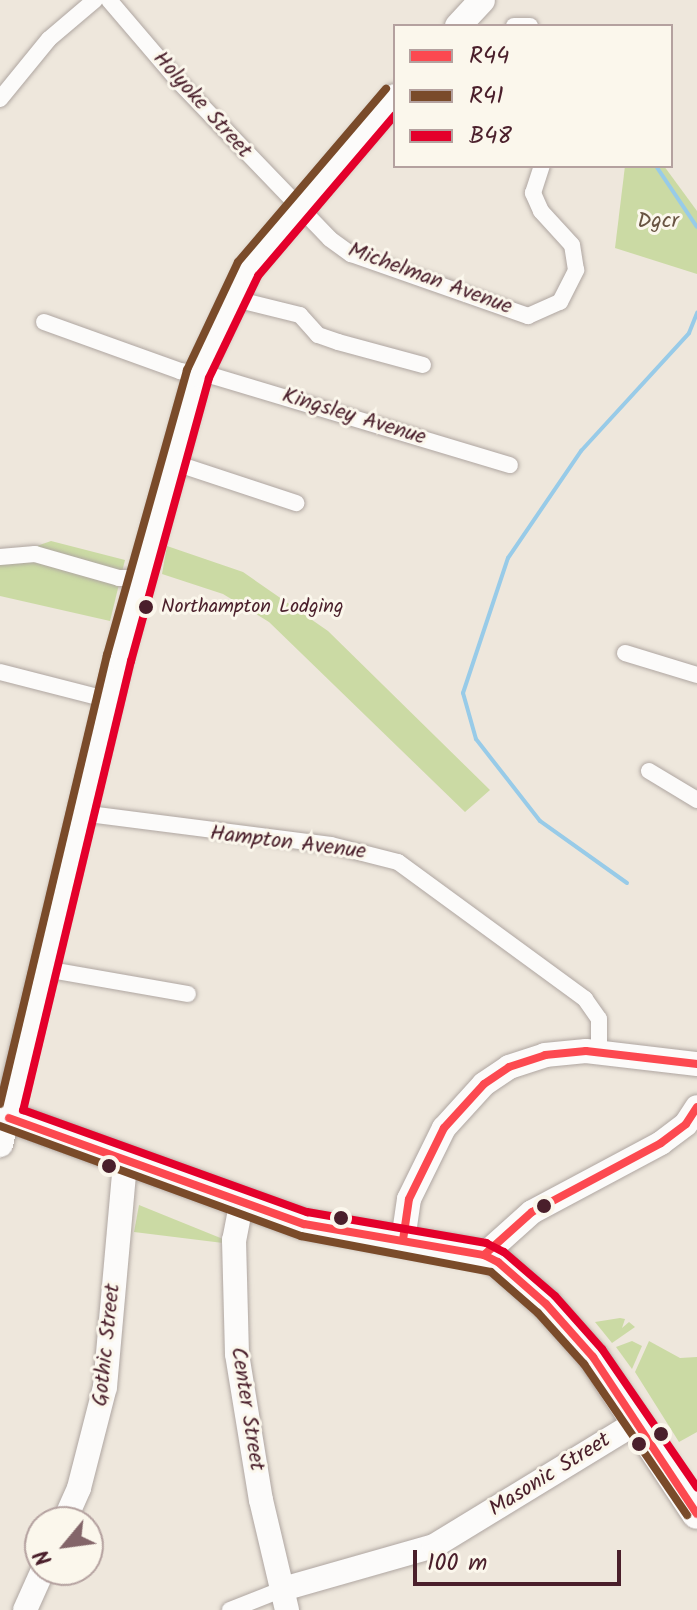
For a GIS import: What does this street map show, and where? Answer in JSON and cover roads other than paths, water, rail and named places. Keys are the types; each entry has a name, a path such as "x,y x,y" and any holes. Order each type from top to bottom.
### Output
{"highway":[{"path":"3,1125 304,1224 484,1255 517,1276 559,1316 637,1422 695,1509"}],"main road":[{"path":"460,24 482,0"},
{"path":"3,1125 45,969 109,700 133,576 198,374 231,298 296,209 393,99"}],"street":[{"path":"0,99 49,39 95,0"},
{"name":"Holyoke Street","path":"109,0 296,209"},
{"name":"Michelman Avenue","path":"296,209 351,254 528,316 540,314 560,302 576,270 572,245 541,211 533,193 541,168"},
{"path":"231,298 300,315 318,335 423,365"},
{"name":"Kingsley Avenue","path":"44,322 198,374 510,465"},
{"path":"172,462 296,503"},
{"path":"0,557 64,558 72,566 119,578 133,576"},
{"path":"625,653 697,675"},
{"path":"0,672 109,700"},
{"path":"649,771 697,800"},
{"name":"Hampton Avenue","path":"81,813 331,845 398,862 585,999 601,1024 599,1051"},
{"path":"45,969 188,994"},
{"path":"403,1240 409,1199 429,1156 444,1128 484,1084 531,1059 599,1051 697,1064"},
{"path":"484,1255 532,1212 661,1143 686,1124 697,1107"},
{"name":"Gothic Street","path":"71,1506 79,1488 105,1387 125,1163"},
{"name":"Center Street","path":"241,1205 234,1240 237,1354 261,1500 285,1600"},
{"name":"Masonic Street","path":"285,1600 434,1546 637,1422"},
{"path":"25,1610 36,1586"},
{"path":"230,1610 285,1600"}],"waterway":[{"path":"657,168 697,227"},
{"path":"627,883 540,821 476,739 463,693 508,558 581,451 689,333 697,313"}],"place":[{"name":"Northampton Lodging","path":"146,607"}],"park label":[{"name":"Dgcr","path":"658,222"}]}
